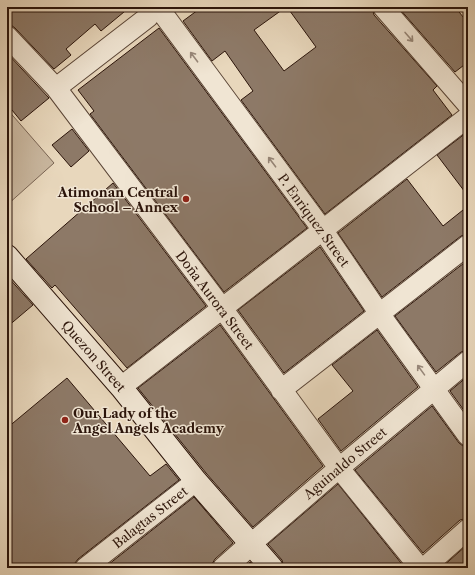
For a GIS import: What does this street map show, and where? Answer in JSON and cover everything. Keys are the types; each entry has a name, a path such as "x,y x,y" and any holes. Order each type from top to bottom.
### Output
{"main road":[{"name":"Quezon Street","path":"7,256 120,387 196,481 272,568"},
{"name":"Aguinaldo Street","path":"224,568 251,544"}],"street":[{"path":"383,7 468,105"},
{"path":"56,88 159,10"},
{"name":"P. Enriquez Street","path":"159,10 322,229 379,313 468,436"},
{"name":"Doña Aurora Street","path":"7,36 56,88 222,308 339,468 420,568"},
{"path":"120,387 468,117"},
{"path":"281,390 468,245"},
{"name":"Aguinaldo Street","path":"251,544 339,468 468,361"},
{"name":"Balagtas Street","path":"85,568 196,481"},
{"path":"424,568 468,529"}],"shaded area":[{"path":"7,109 54,163 7,205"}],"building":[{"path":"7,7 130,7 101,31 95,24 66,49 71,55 54,69 15,28 11,25 7,25"},
{"path":"202,7 286,7 254,30 284,71 316,47 287,7 372,7 374,15 437,86 433,90 452,115 325,214 241,100 253,91 225,51 212,61 183,21"},
{"path":"398,7 455,7 468,23 468,62 455,72"},
{"path":"159,28 307,228 224,292 90,114 94,111 78,90"},
{"path":"7,53 49,98 21,121 7,104"},
{"path":"72,129 89,151 71,167 52,145"},
{"path":"466,133 468,136 468,196 437,155"},
{"path":"407,179 443,226 468,206 468,234 461,236 382,297 338,233"},
{"path":"113,183 206,306 127,368 55,285 52,288 26,259"},
{"path":"320,247 364,311 284,373 238,310"},
{"path":"468,260 468,350 461,352 436,372 395,316"},
{"path":"7,276 33,305 7,327"},
{"path":"220,325 323,466 253,527 206,473 138,388"},
{"path":"377,330 418,387 341,451 318,419 353,391 332,365"},
{"path":"468,376 468,416 450,391"},
{"name":"Our Lady of the Angel Angels Academy","path":"67,378 150,476 166,464 179,480 78,559 74,568 7,568 7,428"},
{"path":"432,406 459,443 468,447 468,518 460,520 423,553 355,470"},
{"path":"338,484 405,568 284,568 282,560 268,544"},
{"path":"194,497 233,543 215,559 212,564 212,568 104,568"},
{"path":"468,544 468,568 441,568"},
{"path":"250,562 255,568 243,568"}],"place":[{"name":"Atimonan Central School – Annex","path":"186,199"},
{"name":"Our Lady of the Angel Angels Academy","path":"65,420"}]}
